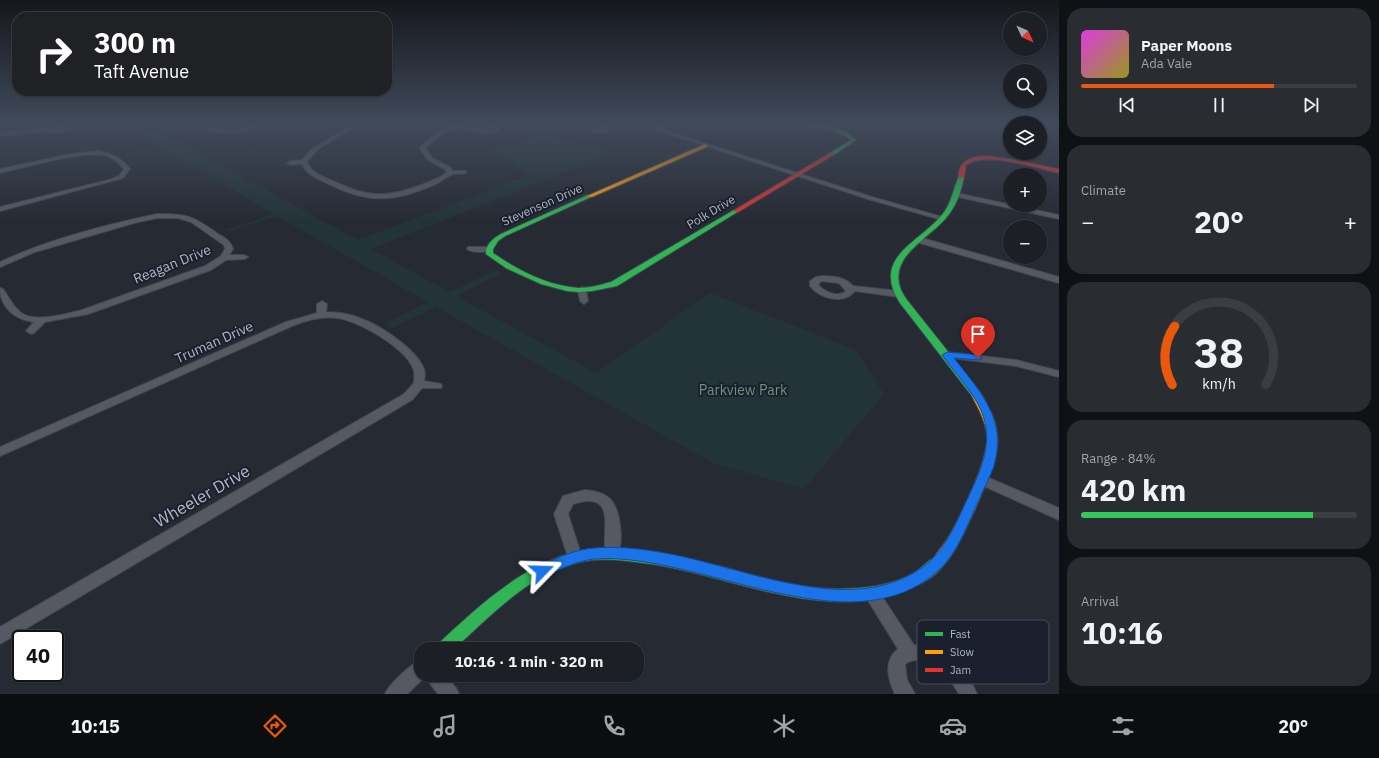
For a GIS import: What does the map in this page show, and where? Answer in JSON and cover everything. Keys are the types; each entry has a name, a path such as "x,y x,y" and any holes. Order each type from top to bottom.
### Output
{"street":[{"path":"0,171 65,156"},
{"path":"111,156 125,165 127,169 121,177"},
{"path":"304,162 307,156"},
{"path":"426,156 449,169 449,173"},
{"name":"Stevenson Drive","path":"489,249 496,240 503,235 681,156"},
{"path":"738,156 870,198 942,218"},
{"name":"Polk Drive","path":"582,290 614,284 828,156"},
{"path":"451,642 509,590 542,571 574,557 612,553 665,559 808,592 841,596 872,594 894,589 917,578 935,565 952,544 982,480 992,449 992,431 987,413 978,396 899,294 894,278 895,268 898,260 905,252 948,212 956,195 964,164 968,160 1002,160 1059,171"},
{"path":"290,163 304,162"},
{"path":"304,162 305,166 316,176 356,194 376,200 437,181 449,173 464,172"},
{"path":"0,209 104,183 121,177 131,178"},
{"path":"956,195 1059,217"},
{"path":"167,216 174,209"},
{"name":"Reagan Drive","path":"0,265 32,250 133,221 167,216 178,216 194,220 228,244 230,249 224,258 219,262 196,273 85,312 69,316 32,319 18,315 1,295"},
{"path":"919,240 1059,280"},
{"path":"471,249 489,249 490,254 496,259 560,289 582,290 584,301"},
{"path":"224,258 244,256"},
{"path":"850,288 899,294"},
{"name":"Truman Drive","path":"0,452 322,310 364,323 401,348 411,357 418,369 419,384"},
{"path":"31,331 43,319"},
{"path":"947,355 1016,363 1059,374"},
{"path":"419,384 437,386"},
{"name":"Wheeler Drive","path":"0,636 408,397 419,384"},
{"path":"982,480 1059,514"},
{"path":"574,557 562,514 568,500 584,495 598,497 610,507 614,521 612,553"},
{"path":"872,594 910,653"},
{"path":"906,694 898,680 896,670 898,662 902,656 910,653 917,653"},
{"path":"394,694 414,675"},
{"path":"439,682 450,694"},
{"path":"964,684 968,694"}],"green space":[{"name":"Parkview Park","path":"176,156 204,156 358,240 530,175 501,156 605,156 371,249 450,292 495,270 503,273 456,296 596,373 710,293 856,350 884,394 804,489 713,463 436,307 392,328 386,323 428,302 277,216 227,232 225,230 274,214"}],"traffic: fast":[{"path":"961,177 955,199 950,209 934,227 904,254 897,264 894,274 896,287 903,301 976,394"},
{"path":"590,196 503,235 496,240 489,249 490,254 532,278 556,286 578,290 596,288 614,284 736,211"},
{"path":"451,642 502,596 535,574 552,565 587,555 610,554 658,558 807,593 837,595 866,594 895,588 919,578 935,566 939,561"}],"traffic: slow":[{"path":"590,196 681,156"},
{"path":"939,561 953,542 983,475 991,450 992,437 990,424 985,410 976,394"}],"traffic: jam":[{"path":"736,211 828,156"},
{"path":"961,177 964,164 970,160 981,158 1009,160 1059,171"}],"route":[{"path":"542,571 574,557 612,553 665,559 772,585 808,592 841,596 872,594 894,589 917,578 935,565 952,544 987,468 992,449 992,431 987,413 978,396 947,355 978,358"}]}
